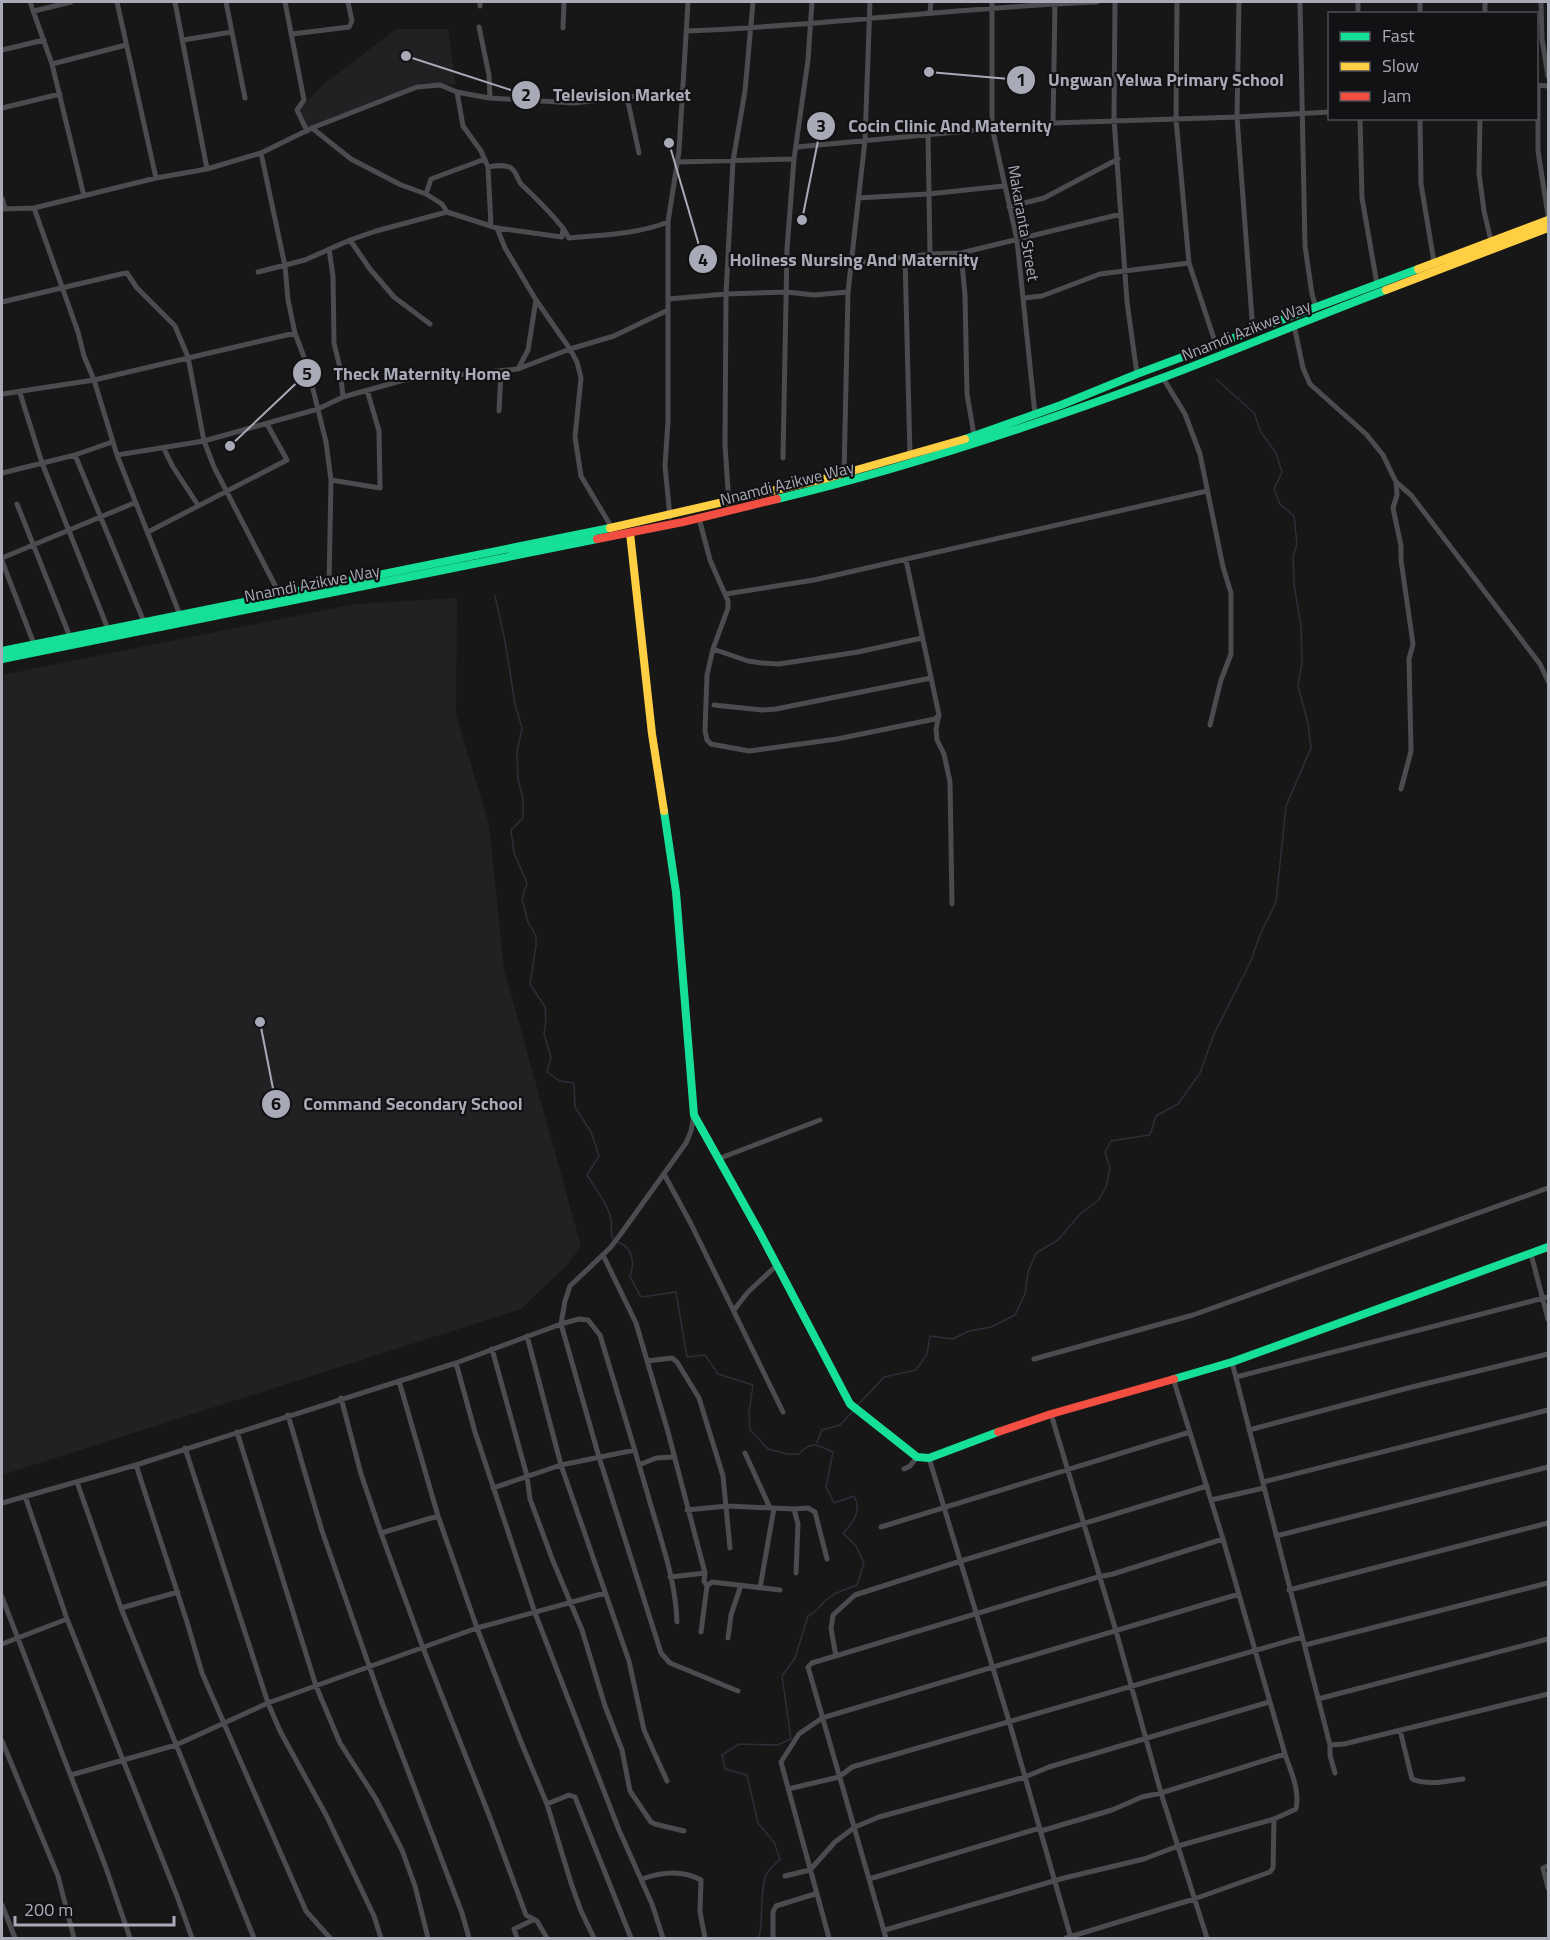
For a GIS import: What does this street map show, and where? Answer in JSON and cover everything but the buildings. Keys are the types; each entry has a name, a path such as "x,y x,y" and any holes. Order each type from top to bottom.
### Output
{"main road":[{"name":"Nnamdi Azikwe Way","path":"2,651 670,517 844,475 910,456 1095,393 1137,374 1316,308 1548,217"},
{"name":"Nnamdi Azikwe Way","path":"2,659 630,533 857,480 996,436 1163,378 1294,325 1548,228"},
{"path":"630,533 652,734 676,892 693,1115 777,1265 850,1404 917,1457 929,1458 1051,1414 1232,1362 1548,1247"}],"street":[{"path":"30,2 52,64 84,196"},
{"path":"34,11 71,2"},
{"path":"117,2 156,178"},
{"path":"175,2 207,169"},
{"path":"226,2 245,98"},
{"path":"285,2 304,100 297,110 309,130 351,159 426,194 442,204 447,212"},
{"path":"292,34 349,27 352,21 348,2"},
{"path":"563,28 564,2"},
{"path":"670,517 665,466 668,421 668,222 677,162 688,2"},
{"path":"729,504 725,445 726,294 733,161 745,91 753,2"},
{"path":"783,458 787,249 794,159 812,2"},
{"path":"844,475 848,292 865,140 870,2"},
{"path":"930,12 931,2"},
{"name":"Makaranta Street","path":"992,2 992,127 1017,240 1035,414"},
{"path":"687,31 752,29 1055,2 1097,2"},
{"path":"1053,123 1055,2"},
{"path":"1115,2 1114,119 1125,271 1137,374"},
{"path":"1177,2 1176,119 1189,262 1216,345"},
{"path":"1239,2 1237,117 1253,332"},
{"path":"1300,2 1305,246 1316,308"},
{"path":"1541,2 1542,39 1548,76"},
{"path":"479,27 489,75 490,98"},
{"path":"183,40 232,32"},
{"path":"2,50 44,40"},
{"path":"52,64 126,45"},
{"path":"2,198 3,208 34,208 156,178 207,169 261,153 309,130 417,87 440,85 457,92 490,98 574,103 663,93 682,95"},
{"path":"457,92 463,126 488,167 494,227 536,300 577,362 581,378 575,437 580,476 612,528"},
{"path":"2,108 60,94"},
{"path":"627,97 639,153"},
{"path":"796,147 992,127 1114,119 1237,117 1328,111"},
{"path":"1360,120 1362,198 1377,284"},
{"path":"1420,120 1421,184 1434,262"},
{"path":"1480,120 1479,173 1491,241"},
{"path":"1538,120 1538,151 1548,217"},
{"path":"928,135 930,254"},
{"path":"261,153 285,266 288,300 295,333 307,365 326,442 331,480 329,585"},
{"path":"426,194 431,179 485,159"},
{"path":"677,162 794,159"},
{"path":"1009,207 1044,198 1118,159"},
{"path":"488,167 511,168 520,183 563,228 568,238 620,233 668,222"},
{"path":"858,198 1004,186"},
{"path":"34,208 94,380 112,442 134,503 148,532 180,615"},
{"path":"258,272 305,260 350,240 447,212 494,227 562,237 563,228"},
{"path":"850,264 930,254 961,253 1122,214"},
{"path":"350,240 370,269 394,297 430,324"},
{"path":"328,249 333,276 334,343 340,368 343,397"},
{"path":"961,253 965,295 967,394 974,435"},
{"path":"905,257 910,456"},
{"path":"1024,298 1042,296 1100,274 1189,262"},
{"path":"2,302 127,273 137,288 175,326 188,357 204,441 214,467 280,595"},
{"path":"668,299 726,294 787,292 814,295 848,292"},
{"path":"518,369 528,350 536,300"},
{"path":"117,455 204,441 318,409 343,397 404,380 518,369 570,349 614,336 668,310"},
{"path":"1294,325 1303,368 1310,384 1366,434 1383,455 1396,482 1397,495 1393,508 1401,546 1413,644 1409,659 1411,751 1401,789"},
{"path":"2,394 94,380 295,333"},
{"path":"499,411 501,371"},
{"path":"1163,378 1185,414 1200,454 1231,593 1231,654 1221,680 1210,725"},
{"path":"331,480 380,488 378,430 367,390"},
{"path":"20,393 42,463 108,629"},
{"path":"148,532 287,460 267,424"},
{"path":"2,473 75,455 112,442"},
{"path":"164,449 198,505"},
{"path":"75,455 144,622"},
{"path":"1396,482 1411,495 1486,593 1540,664 1548,681"},
{"path":"726,594 814,580 1207,491"},
{"path":"34,644 2,560 134,503"},
{"path":"17,504 70,637"},
{"path":"699,518 710,560 726,594 728,608 713,649 707,675 705,731 707,740 711,744 749,751 797,745 935,719 939,715"},
{"path":"906,560 939,715 936,729 937,740 944,754 950,782 952,904"},
{"path":"713,649 748,661 779,664 922,638"},
{"path":"714,705 762,710 776,709 931,678"},
{"path":"693,1115 691,1131 686,1143 664,1174 610,1248 570,1286 561,1324 599,1457 664,1658 688,1671 738,1691"},
{"path":"718,1159 820,1120"},
{"path":"664,1174 692,1224 783,1412"},
{"path":"1034,1359 1193,1315 1548,1188"},
{"path":"1531,1254 1546,1297 1548,1319"},
{"path":"603,1255 636,1323 705,1573 704,1581 707,1586 701,1632"},
{"path":"734,1311 748,1292 777,1265"},
{"path":"1236,1377 1546,1297"},
{"path":"2,1503 136,1465 456,1363 561,1324 579,1319 588,1320 600,1335 635,1450 670,1578 677,1622"},
{"path":"527,1336 561,1465 629,1661 644,1730 667,1781"},
{"path":"492,1349 527,1476 530,1499 552,1561 571,1601 605,1706 622,1750 630,1791 651,1822 684,1831"},
{"path":"1249,1430 1548,1354"},
{"path":"647,1361 672,1358 677,1362 699,1398 723,1476 730,1548"},
{"path":"1232,1362 1305,1645 1335,1773"},
{"path":"456,1363 475,1432 535,1613 619,1830 642,1879 663,1938"},
{"path":"885,1930 1144,1859 1178,1846 1274,1820 1296,1809 1298,1799 1294,1778 1269,1702 1223,1539 1173,1378"},
{"path":"399,1381 438,1516 477,1628 547,1804 571,1883 594,1938"},
{"path":"341,1398 361,1473 423,1648 526,1916 537,1921 547,1938"},
{"path":"1211,1500 1548,1410"},
{"path":"1051,1414 1116,1631 1161,1793 1207,1938"},
{"path":"288,1415 322,1531 369,1667 470,1938"},
{"path":"237,1432 316,1686 340,1743 376,1799 402,1850 415,1886 428,1938"},
{"path":"880,1527 1190,1432"},
{"path":"185,1448 268,1703 280,1731 326,1815 374,1916 381,1938"},
{"path":"493,1488 561,1465 635,1450"},
{"path":"745,1453 772,1508 760,1588"},
{"path":"639,1465 656,1458 674,1457"},
{"path":"904,1469 910,1466 917,1457"},
{"path":"929,1458 1009,1720 1069,1938 1194,1899 1270,1872 1273,1868 1274,1820"},
{"path":"136,1465 202,1673 306,1911 319,1929 330,1938"},
{"path":"1276,1536 1548,1467"},
{"path":"77,1482 121,1608 254,1938"},
{"path":"836,1656 831,1629 833,1615 855,1595 1207,1486"},
{"path":"25,1496 67,1619 192,1938"},
{"path":"687,1509 727,1506 808,1508 815,1512 826,1559"},
{"path":"794,1509 797,1513 798,1524 795,1573"},
{"path":"381,1533 438,1516"},
{"path":"1289,1590 1548,1523"},
{"path":"886,1938 808,1667 812,1663 1223,1539"},
{"path":"670,1578 705,1573"},
{"path":"707,1586 712,1582 780,1590"},
{"path":"1305,1645 1548,1583"},
{"path":"728,1638 731,1615 741,1586"},
{"path":"121,1608 178,1592"},
{"path":"71,1775 176,1745 268,1703 477,1628 605,1593"},
{"path":"829,1938 815,1894 781,1762 799,1734 822,1719 992,1666 1239,1594"},
{"path":"2,1597 105,1865 130,1938"},
{"path":"2,1644 67,1619"},
{"path":"788,1789 839,1777 852,1767 1009,1720 1302,1637"},
{"path":"1318,1699 1548,1639"},
{"path":"1316,1689 1323,1693 1336,1694"},
{"path":"1330,1745 1344,1744 1548,1694"},
{"path":"785,1876 810,1870 834,1842 855,1827 879,1817 1025,1777 1049,1767 1269,1702"},
{"path":"1400,1730 1412,1779 1440,1782 1463,1779"},
{"path":"2,1741 58,1876 74,1938"},
{"path":"869,1879 1112,1810 1142,1797 1285,1754"},
{"path":"547,1804 569,1795 575,1797 631,1938"},
{"path":"1548,1866 1543,1868 1548,1888"},
{"path":"642,1879 663,1873 679,1873 701,1880 700,1912 705,1938"},
{"path":"773,1938 773,1912 776,1906 815,1894"},
{"path":"2,1905 15,1938"},
{"path":"517,1938 514,1929 534,1919"}],"shaded area":[{"path":"396,29 448,29 456,85 422,83 306,128 300,109 323,85"},
{"path":"457,598 456,714 489,825 504,969 581,1246 568,1264 521,1309 2,1475 2,675 356,604"}],"waterway":[{"path":"856,1407 884,1377 916,1370 927,1354 930,1336 953,1339 969,1331 991,1327 1015,1315 1025,1294 1028,1272 1036,1253 1058,1240 1081,1213 1098,1201 1106,1187 1110,1168 1105,1152 1111,1141 1150,1135 1156,1116 1178,1104 1200,1073 1214,1034 1250,963 1276,902 1286,806 1311,748 1308,723 1298,686 1302,662 1301,627 1294,584 1293,556 1297,544 1294,516 1280,504 1274,489 1282,472 1276,453 1261,432 1254,413 1216,379"},
{"path":"495,596 515,704 522,728 517,752 523,818 511,830 514,853 527,883 522,899 528,922 536,936 530,984 545,1007 544,1034 551,1057 547,1072 560,1081 574,1083 575,1107 591,1132 599,1156 587,1175 607,1208 613,1239"},
{"path":"617,1242 629,1251 632,1261 630,1277 641,1297 676,1292 687,1357 705,1355 718,1374 753,1385 749,1412 750,1430 768,1449 787,1454 799,1454 811,1445 815,1445 833,1452 826,1487 834,1503 854,1496 856,1501 856,1516 843,1533 856,1546 864,1563 857,1585 833,1595 808,1616 795,1658 782,1676 791,1739 777,1745 739,1744 722,1755 725,1769 747,1775 758,1823 774,1842 780,1859 765,1878 759,1938"},
{"path":"817,1443 822,1430 840,1425 853,1411"}],"traffic: fast":[{"path":"965,439 1061,405 1137,374 1418,269"},
{"path":"777,499 875,474 1019,429 1162,378 1386,290"},
{"path":"2,651 610,528"},
{"path":"2,659 597,539"},
{"path":"664,811 676,892 694,1115 760,1233 850,1404 917,1457 929,1458 998,1432"},
{"path":"1174,1379 1232,1362 1548,1247"}],"traffic: slow":[{"path":"1418,269 1548,220"},
{"path":"1386,290 1548,228"},
{"path":"610,528 828,478 965,439"},
{"path":"630,533 652,734 664,811"}],"traffic: jam":[{"path":"597,539 683,522 777,499"},
{"path":"998,1432 1051,1414 1174,1379"}],"place":[{"name":"Television Market","path":"406,56"},
{"name":"Ungwan Yelwa Primary School","path":"929,72"},
{"name":"Holiness Nursing And Maternity","path":"669,143"},
{"name":"Cocin Clinic And Maternity","path":"802,220"},
{"name":"Theck Maternity Home","path":"230,446"},
{"name":"Command Secondary School","path":"260,1022"}]}
